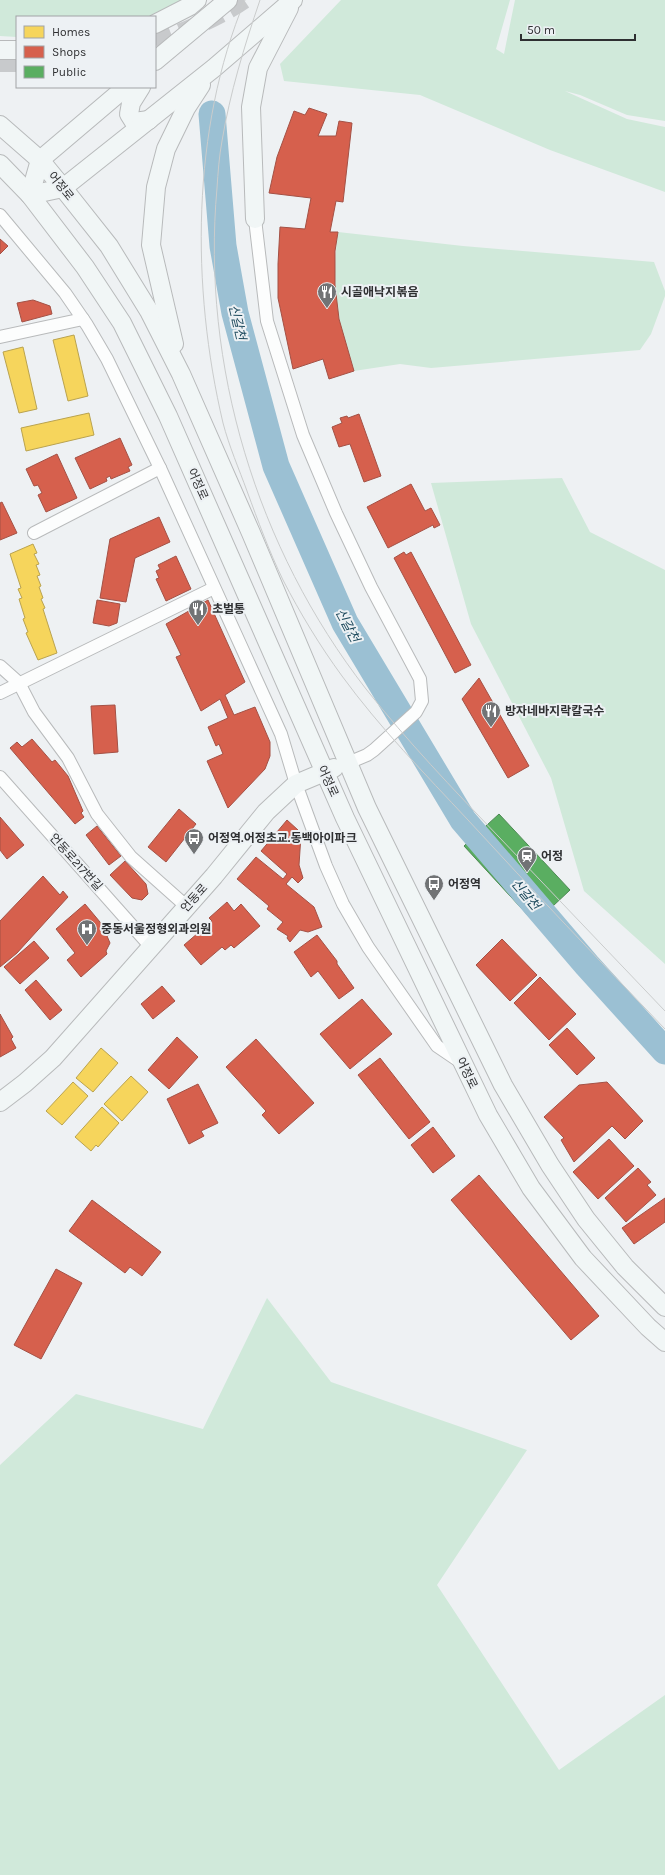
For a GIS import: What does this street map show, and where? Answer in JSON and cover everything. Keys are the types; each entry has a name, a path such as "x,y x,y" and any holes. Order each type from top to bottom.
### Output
{"main road":[{"path":"156,23 190,6 197,0"},
{"path":"157,61 228,0"},
{"path":"125,88 40,160 30,195 63,188 214,68 293,0"},
{"path":"256,219 250,107 258,68 293,0"},
{"path":"0,50 16,50"},
{"path":"181,374 151,246 156,187 166,149 186,108 214,68"},
{"path":"140,88 131,103 128,114 134,122 149,120"},
{"name":"어정로","path":"0,125 40,160 63,188 109,246 149,310 181,374 252,533 367,808 502,1086 550,1165 586,1219 625,1267 665,1308"},
{"name":"어정로","path":"0,164 30,195 85,267 122,323 168,416 324,771 462,1063 488,1114 531,1188 583,1258 648,1327 665,1342"},
{"name":"언동로","path":"0,1102 25,1083 53,1058 214,876 266,812 296,784 324,771 348,763"}],"street":[{"path":"0,215 65,293 83,319 107,359 160,468 281,734 296,784 340,898 368,947 437,1046 462,1063"},
{"path":"256,219 267,321 303,435 336,512 371,587 420,678 422,701 416,712 374,750 367,755 348,763"},
{"path":"0,337 83,319"},
{"path":"34,532 160,468"},
{"path":"0,693 214,588"},
{"path":"0,666 19,684 34,712 68,758 97,814 131,857 186,906"},
{"name":"언동로217번길","path":"0,777 151,947"}],"green space":[{"path":"0,0 183,0 168,10 149,16 16,16 16,37 0,36"},
{"path":"341,0 510,0 496,49 504,54 515,0 665,0 665,121 627,115 580,95 565,91 627,119 665,127 665,192 550,150 420,95 284,81 280,64"},
{"path":"338,232 463,246 654,262 665,291 665,296 651,334 640,350 431,368 400,364 354,371 342,331 337,307 335,275"},
{"path":"562,478 590,532 665,570 665,964 584,891 551,778 471,624 431,483"},
{"path":"267,1298 331,1382 527,1450 437,1585 559,1770 665,1695 665,1875 0,1875 0,1465 76,1394 203,1429"}],"building: Homes":[{"path":"74,335 88,396 68,401 53,340"},
{"path":"23,347 37,409 19,413 3,352"},
{"path":"89,413 94,435 26,451 21,428"},
{"path":"33,544 37,553 34,554 39,564 36,565 40,575 37,576 41,586 39,587 43,598 41,599 45,608 43,609 57,653 38,660 26,633 28,632 23,619 25,618 19,599 22,598 18,589 21,588 10,554"},
{"path":"101,1048 118,1063 93,1092 76,1078"},
{"path":"131,1076 148,1092 122,1121 104,1104"},
{"path":"73,1082 88,1096 62,1125 46,1111"},
{"path":"102,1107 119,1123 98,1147 96,1145 91,1151 75,1137"}],"building: Shops":[{"path":"309,108 327,114 318,136 336,136 339,121 352,123 343,202 336,201 330,232 338,232 335,251 335,285 339,319 354,371 329,379 323,359 293,369 278,298 280,227 305,229 311,198 269,193 277,157 294,111 305,115"},
{"path":"0,239 8,246 0,254"},
{"path":"33,300 50,306 52,314 22,322 17,303"},
{"path":"359,414 381,476 364,482 350,444 339,447 332,427 342,423 340,418 347,416 348,418"},
{"path":"120,438 132,465 128,467 130,471 111,479 110,476 106,478 107,481 90,489 75,458"},
{"path":"57,454 77,498 46,512 38,495 42,493 38,485 34,486 26,469"},
{"path":"411,484 425,511 431,508 440,525 434,528 433,525 388,548 367,507"},
{"path":"2,502 17,533 0,540 0,503"},
{"path":"159,517 170,542 135,558 126,602 100,598 110,539"},
{"path":"404,552 406,555 411,552 471,665 455,673 394,558"},
{"path":"176,556 191,589 166,601 156,579 159,578 156,571 160,569 158,565"},
{"path":"97,600 120,604 117,623 109,626 93,623"},
{"path":"208,600 245,682 225,695 234,715 255,707 270,742 270,756 265,769 228,808 207,761 223,754 219,744 216,746 208,727 228,718 220,699 201,711 176,657 181,655 166,624"},
{"path":"479,678 529,766 508,778 462,699"},
{"path":"115,705 118,752 94,754 91,706"},
{"path":"32,739 52,762 55,760 68,776 83,811 81,813 84,817 75,824 10,748 17,742 22,747"},
{"path":"179,809 196,824 166,862 148,847"},
{"path":"0,817 24,845 7,859 0,850"},
{"path":"287,820 298,830 301,835 299,865 303,878 298,883 292,877 286,884 314,907 322,927 308,932 300,930 290,942 287,938 288,936 277,929 283,922 267,909 269,906 237,879 256,857 283,879 287,874 261,851"},
{"path":"97,826 121,856 109,865 86,835"},
{"path":"125,861 146,884 148,894 142,900 132,898 110,875"},
{"path":"43,876 60,895 63,891 68,897 17,953 0,967 0,921"},
{"path":"227,902 234,911 241,904 260,926 234,948 231,945 225,950 222,947 201,965 184,945 212,921 209,918"},
{"path":"85,904 110,934 107,936 110,943 106,951 107,954 81,977 67,960 75,953 56,929"},
{"path":"317,935 337,961 337,964 354,988 339,999 318,971 311,977 294,952"},
{"path":"502,939 537,975 510,1001 476,965"},
{"path":"34,941 49,958 20,984 4,967"},
{"path":"540,977 576,1014 549,1040 514,1003"},
{"path":"36,980 62,1010 50,1020 25,990"},
{"path":"162,986 175,1001 153,1019 141,1004"},
{"path":"362,999 392,1034 350,1069 320,1034"},
{"path":"0,1014 13,1037 11,1039 16,1048 0,1057"},
{"path":"567,1028 595,1058 577,1075 549,1045"},
{"path":"177,1037 198,1057 169,1089 148,1070"},
{"path":"256,1039 314,1103 279,1134 262,1115 266,1111 226,1067"},
{"path":"380,1058 430,1122 409,1139 358,1075"},
{"path":"607,1082 643,1121 625,1139 612,1126 574,1162 561,1140 564,1138 544,1117 579,1085"},
{"path":"198,1084 218,1123 201,1131 204,1136 189,1144 167,1099"},
{"path":"433,1127 455,1156 433,1173 411,1145"},
{"path":"609,1139 634,1166 598,1199 573,1172"},
{"path":"638,1168 651,1182 647,1185 656,1195 626,1222 605,1198"},
{"path":"479,1175 599,1316 571,1340 451,1200"},
{"path":"665,1198 665,1222 634,1244 622,1228"},
{"path":"92,1200 161,1252 142,1276 130,1267 125,1273 69,1231"},
{"path":"56,1269 82,1283 41,1359 14,1345"}],"building: Public":[{"path":"499,814 570,890 535,923 464,846"}],"waterway":[{"name":"신갈천","path":"212,114 223,246 235,313 276,466 345,623 463,820 587,965 665,1051"}],"tunnel":[{"path":"156,42 189,29 234,7 244,0"},
{"path":"0,63 16,63"}],"tram line":[{"path":"245,0 227,50 214,102 206,155 202,209 202,264 205,318 223,423 231,449 268,547 296,605 342,676 372,714 419,768 665,1029"},
{"path":"260,0 238,70 222,141 217,182 214,255 218,321 228,387 245,452 267,516 294,577 328,635 366,689 414,746 448,783 665,1011"}],"place":[{"name":"시골애낙지볶음","path":"327,309"},
{"name":"초벌통","path":"198,626"},
{"name":"방자네바지락칼국수","path":"491,728"},
{"name":"어정역.어정초교.동백아이파크","path":"194,855"},
{"name":"어정","path":"527,873"},
{"name":"어정역","path":"434,901"},
{"name":"중동서울정형외과의원","path":"87,946"}]}
